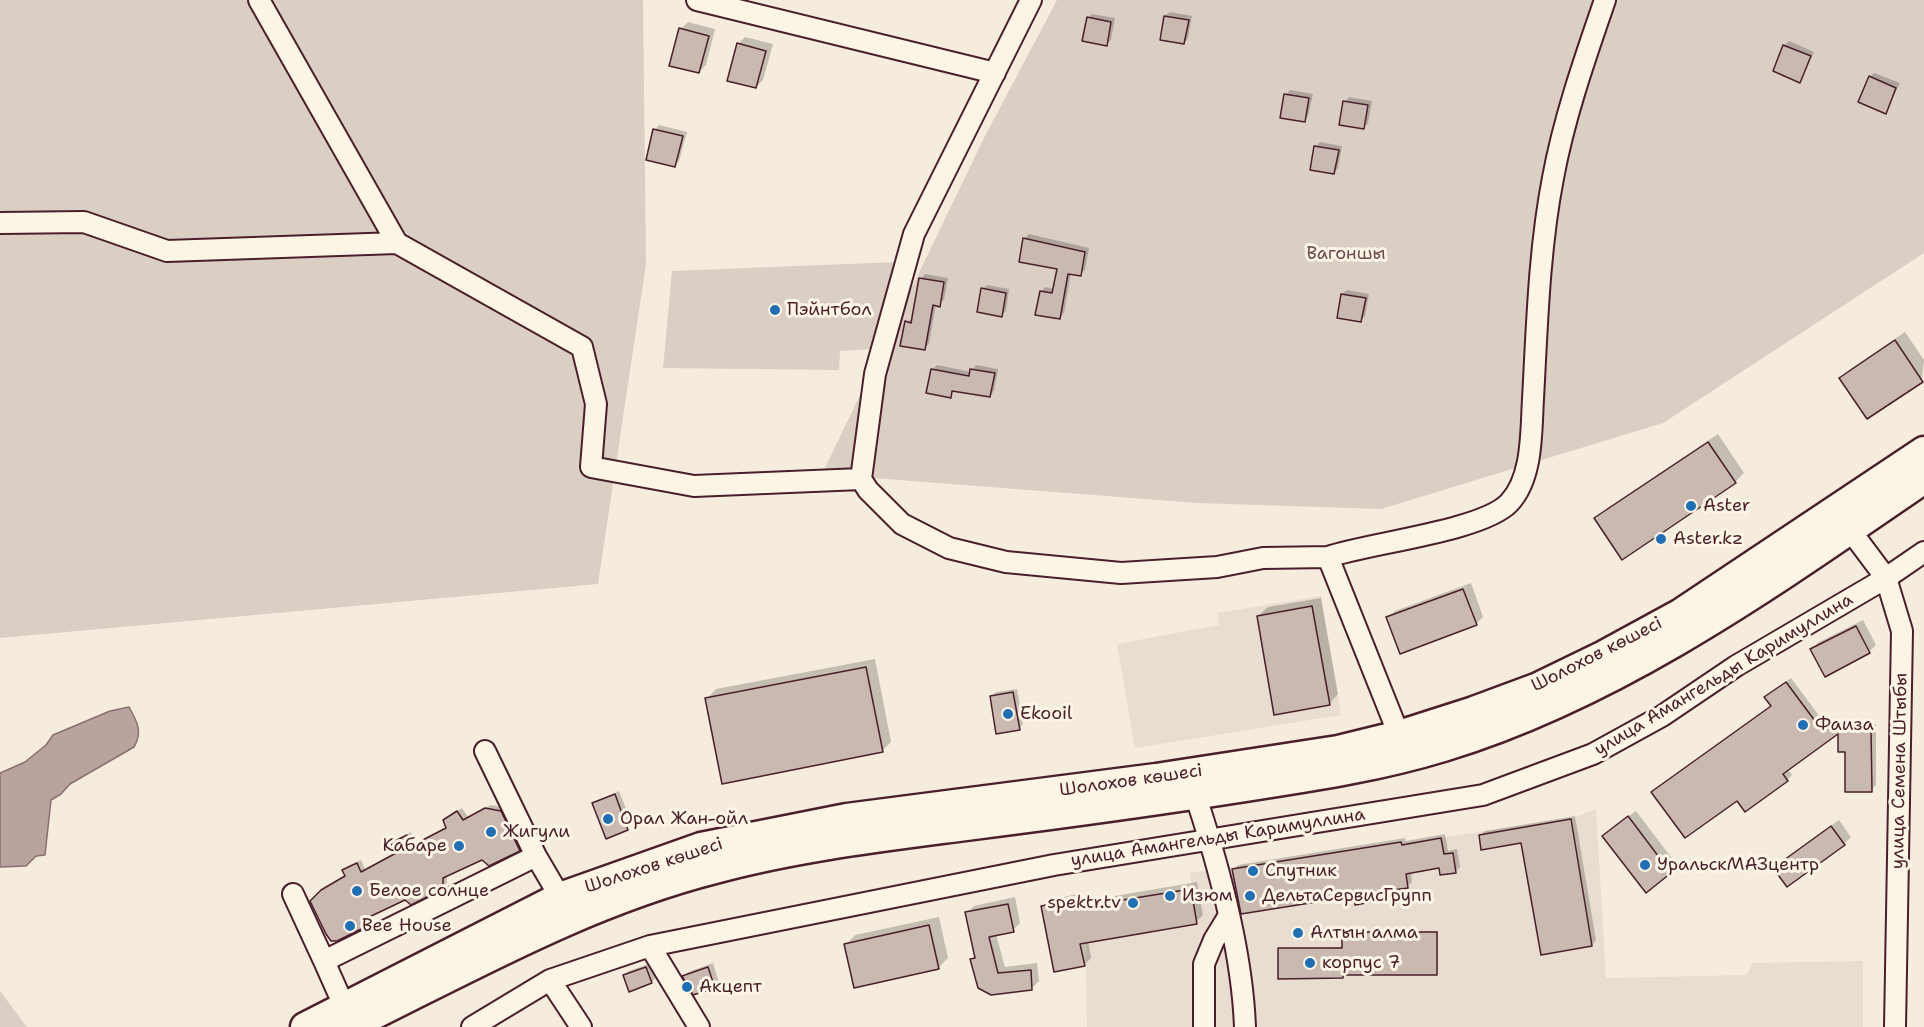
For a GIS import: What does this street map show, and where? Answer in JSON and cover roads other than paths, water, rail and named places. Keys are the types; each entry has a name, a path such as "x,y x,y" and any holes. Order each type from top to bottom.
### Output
{"highway":[{"name":"Шолохов көшесі","path":"346,1016 560,897 701,847 904,810 1349,771 1443,747 1509,724 1565,700 1682,637 1844,519 1924,451"},
{"name":"Шолохов көшесі","path":"305,1027 346,1016 578,915 647,888 717,868 1192,784 1399,735 1536,688 1604,655 1844,519 1924,479"}],"street":[{"path":"259,0 397,243 582,347 596,404 591,467 694,486 861,479"},
{"path":"696,0 995,74"},
{"path":"1031,0 914,234 875,374 861,479 868,490 902,524 949,548 1006,562 1120,573 1216,567 1263,558 1328,557 1354,548 1410,538 1486,518 1509,503 1524,477 1531,430 1544,243 1553,177 1568,118 1605,0"},
{"path":"0,223 84,222 167,251 397,243"},
{"name":"улица Семена Штыбы","path":"1844,519 1886,578 1902,631 1895,1027"},
{"name":"улица Амангельды Каримуллина","path":"472,1027 550,980 650,946 1053,865 1483,795 1593,754 1662,716 1736,666 1886,578 1924,552"},
{"path":"1328,557 1399,735"},
{"path":"485,751 536,856 560,897"},
{"path":"1192,784 1219,869 1244,1001 1245,1027"},
{"path":"324,961 536,856"},
{"path":"293,894 346,1016"},
{"path":"1204,1027 1204,964 1214,940 1228,917"},
{"path":"650,946 699,1027"},
{"path":"550,980 581,1027"}],"place":[{"name":"Пэйнтбол","path":"775,310"},
{"name":"Aster","path":"1691,506"},
{"name":"Aster.kz","path":"1661,539"},
{"name":"Ekooil","path":"1008,714"},
{"name":"Фаиза","path":"1803,725"},
{"name":"Орал Жан-ойл","path":"608,819"},
{"name":"Жигули","path":"491,832"},
{"name":"Кабаре","path":"459,846"},
{"name":"УральскМАЗцентр","path":"1645,865"},
{"name":"Спутник","path":"1253,871"},
{"name":"Белое солнце","path":"357,891"},
{"name":"Изюм","path":"1170,896"},
{"name":"ДельтаСервисГрупп","path":"1250,896"},
{"name":"spektr.tv","path":"1133,903"},
{"name":"Bee House","path":"350,926"},
{"name":"Алтын алма","path":"1298,933"},
{"name":"корпус 7","path":"1310,963"},
{"name":"Акцепт","path":"687,987"}],"park label":[{"name":"Вагоншы","path":"1346,254"}]}
